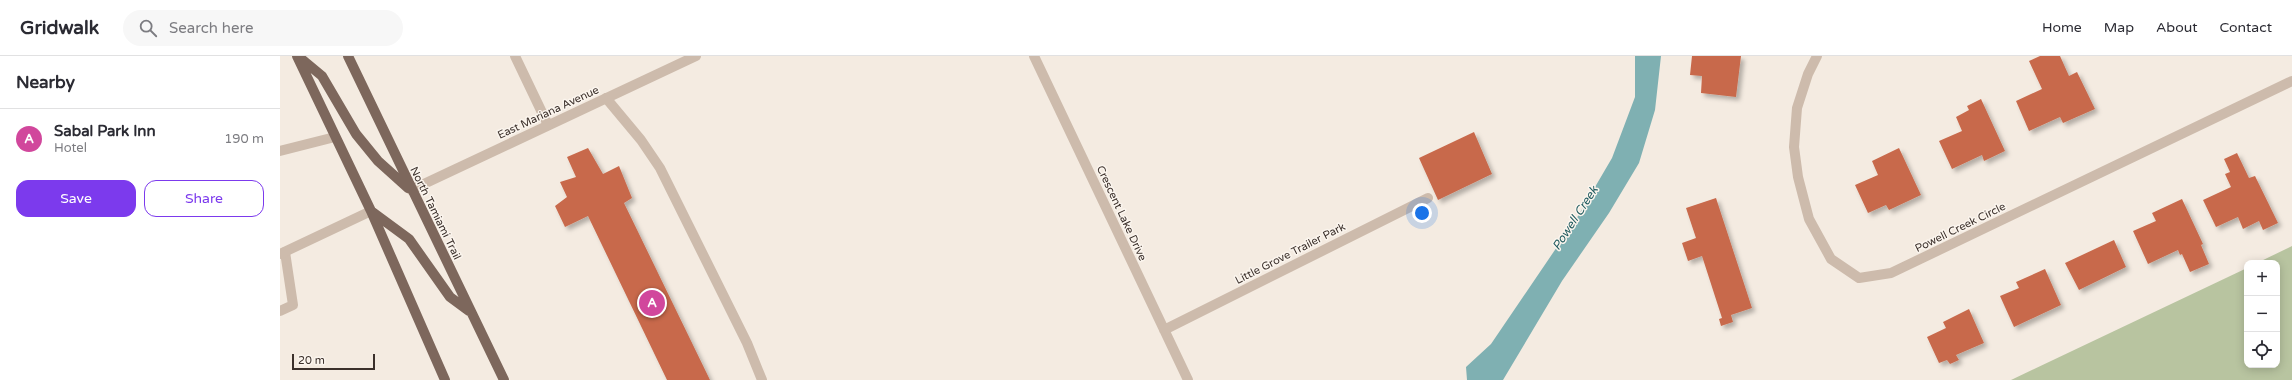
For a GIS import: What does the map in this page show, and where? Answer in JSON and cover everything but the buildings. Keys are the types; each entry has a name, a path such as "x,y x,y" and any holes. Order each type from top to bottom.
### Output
{"main road":[{"path":"298,56 371,211 445,380"},
{"path":"298,56 322,76 356,134 378,161 411,190"},
{"name":"North Tamiami Trail","path":"348,56 411,190 504,380"},
{"path":"371,211 409,239 450,297 472,314"}],"street":[{"path":"515,56 548,125"},
{"name":"East Mariana Avenue","path":"411,190 696,56"},
{"name":"Crescent Lake Drive","path":"1034,56 1188,380"},
{"name":"Powell Creek Circle","path":"1817,56 1808,74 1797,108 1794,147 1798,177 1809,219 1831,259 1859,278 1891,273 2292,81"},
{"path":"606,98 641,140 660,168 747,343 762,380"},
{"path":"280,151 336,137"},
{"name":"Little Grove Trailer Park","path":"1164,330 1428,198"},
{"path":"280,312 293,305 282,253 371,211"}],"green space":[{"path":"2292,246 2292,380 2011,380 2244,269 2244,368 2280,368 2280,260 2263,260"}],"water":[{"path":"1635,56 1661,56 1655,110 1639,163 1609,213 1562,281 1503,380 1467,380 1466,367 1491,344 1578,216 1612,158 1635,97"}],"place":[{"name":"Sabal Park Inn","path":"652,303"}],"water label":[{"name":"Powell Creek","path":"1575,218"}]}
